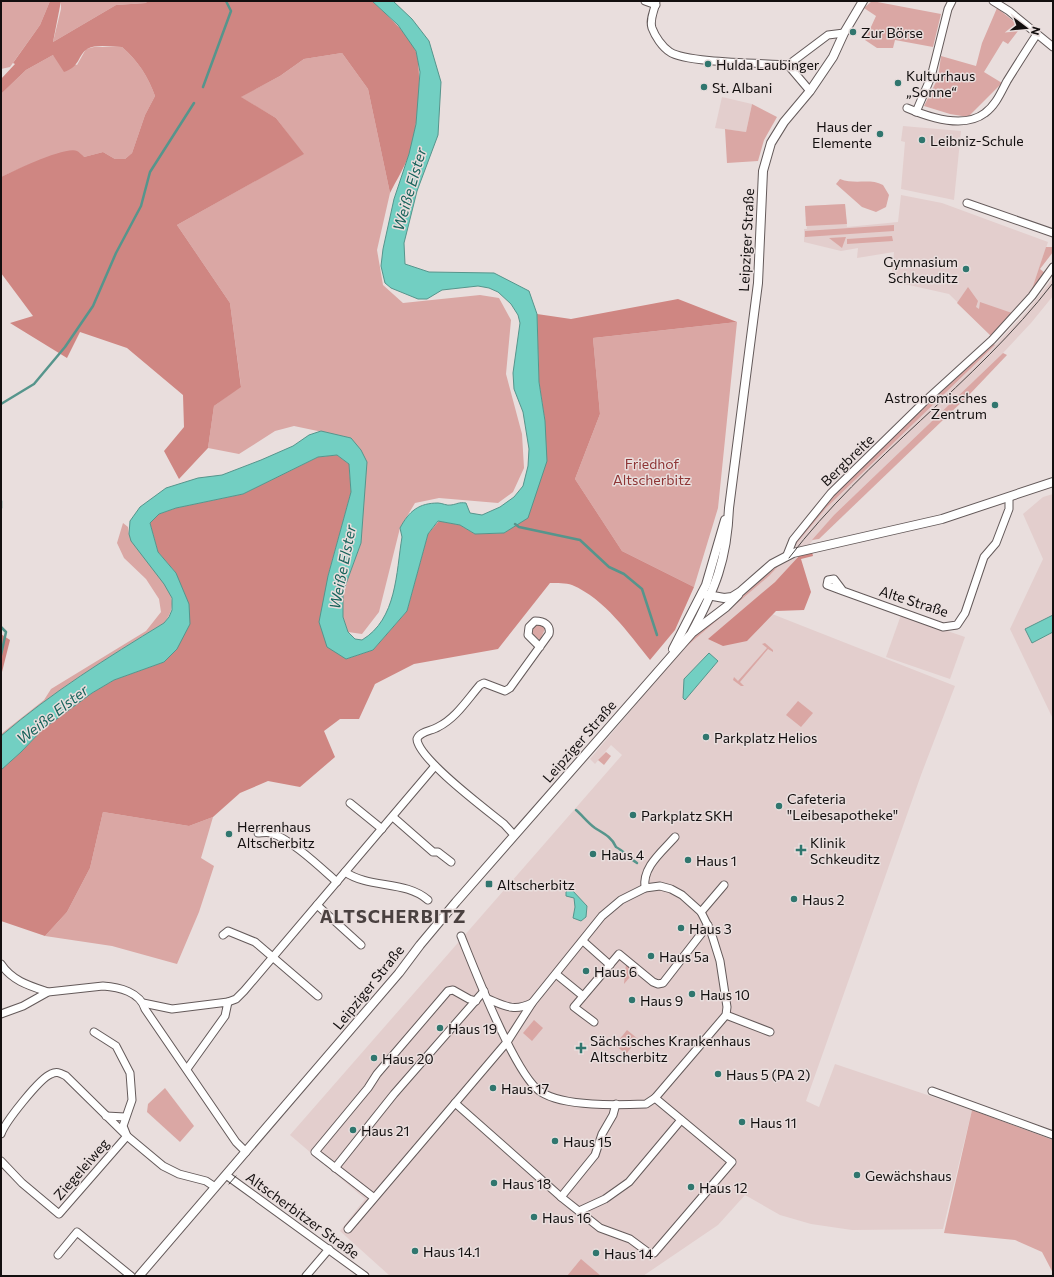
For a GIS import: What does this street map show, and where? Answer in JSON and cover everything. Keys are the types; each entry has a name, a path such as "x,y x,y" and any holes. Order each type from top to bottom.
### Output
{"street":[{"path":"645,1 657,2 652,14 652,27 660,43 670,52 687,58 788,65 828,35 844,33"},
{"name":"Leipziger Straße","path":"665,662 718,579 728,534 729,508 758,283 762,171 770,143 784,122 810,91 834,57 844,33 863,1"},
{"path":"916,112 931,77 946,16 952,1"},
{"path":"992,1 1009,11 1052,44"},
{"path":"907,108 931,116 958,120 972,119 984,114 996,101 1037,34"},
{"path":"788,65 810,91"},
{"path":"967,203 1053,233"},
{"name":"Bergbreite","path":"787,555 793,540 831,493 925,401 999,333 1032,296 1053,267"},
{"path":"707,595 728,598 740,592 768,568 787,555 799,551 942,519 1053,482"},
{"name":"Alte Straße","path":"843,591 943,626 950,627 956,625 964,614 984,557 996,543 1009,509 1008,497"},
{"name":"Leipziger Straße","path":"707,595 729,508"},
{"name":"Leipziger Straße","path":"139,1276 399,973 456,902 665,662 691,634 719,612 740,592"},
{"path":"700,608 719,612"},
{"name":"Leipziger Straße","path":"691,634 700,608"},
{"path":"514,835 504,824 435,766 419,747 417,739 421,734 437,728 453,717 480,685 484,683 505,691 510,688 540,646"},
{"path":"187,1069 225,1016 228,1002 236,999 435,766"},
{"path":"350,803 382,829"},
{"path":"392,816 433,852 438,852 451,862"},
{"path":"258,833 270,832 285,840 337,882"},
{"path":"645,888 644,880 646,871 675,837"},
{"path":"345,872 352,878 414,891 428,900"},
{"path":"702,912 724,885"},
{"path":"348,1229 507,1042 532,1003 602,916 621,900 645,888 660,886 671,889 682,895 702,912 720,961 727,1007 726,1015 655,1098 646,1104 564,1101 540,1092 527,1077 507,1042 461,936"},
{"path":"317,905 361,945"},
{"path":"594,1022 574,1007 619,954 653,982 658,984 663,983 708,925"},
{"path":"223,935 228,931 255,942 318,996"},
{"path":"583,941 610,964"},
{"name":"Altscherbitzer Straße","path":"1,964 13,977 24,984 48,992"},
{"path":"556,974 583,996"},
{"name":"Altscherbitzer Straße","path":"1,1014 23,1006 48,992 111,986 130,992 143,1003 172,1009 228,1002"},
{"path":"374,1197 315,1152 368,1088 377,1074 448,991 453,990 469,999 476,1001"},
{"path":"335,1168 399,1089 484,991"},
{"path":"488,999 514,1008 522,1008 532,1003"},
{"name":"Altscherbitzer Straße","path":"143,1003 145,1009 236,1142 246,1152"},
{"path":"726,1015 770,1032"},
{"name":"Ziegeleiweg","path":"94,1032 116,1046 130,1073 132,1100 123,1126 127,1136"},
{"name":"Ziegeleiweg","path":"1,1134 8,1119 50,1074 57,1072 66,1076 127,1136 164,1166 179,1174 206,1181 215,1187"},
{"path":"932,1091 1053,1135"},
{"path":"455,1103 561,1197 600,1228 624,1236 649,1253 654,1252 732,1162 655,1098"},
{"path":"561,1197 595,1154 602,1134 613,1115 616,1104"},
{"path":"106,1116 125,1117"},
{"path":"579,1211 605,1199 629,1182 681,1120"},
{"name":"Ziegeleiweg","path":"1,1161 22,1183 59,1214 127,1136"},
{"name":"Altscherbitzer Straße","path":"226,1175 365,1276"},
{"path":"58,1256 76,1232 131,1276"},
{"path":"306,1276 329,1249"}],"shaded area":[{"path":"50,1 61,1 53,42 116,5 146,3 147,1 372,1 403,32 413,45 416,52 419,74 417,119 409,155 390,193 368,89 342,53 304,59 280,76 241,97 276,118 304,154 177,225 230,303 241,387 214,406 208,448 179,479 164,451 184,427 183,395 127,348 80,332 67,358 10,323 33,316 1,273 1,177 51,155 71,150 77,151 84,157 103,152 115,159 125,159 132,153 145,115 155,96 142,69 128,52 122,47 104,46 91,47 87,49 73,67 64,72 53,55 26,70 1,94 1,79 15,64 13,63 40,25"},
{"path":"722,97 752,104 746,132 715,128"},
{"path":"903,126 961,131 954,200 901,189 905,142 901,141"},
{"name":"Gymnasium Schkeuditz","path":"901,195 942,203 1048,242 1031,292 992,336 949,294 891,281 894,252 857,258 858,248 841,251 804,242 804,229 807,229 805,206 845,204 847,227 898,222"},
{"path":"1053,278 1053,296 1031,323 1003,353 834,515 788,570 749,605 955,686 921,775 806,1101 819,1107 835,1064 972,1110 943,1229 852,1230 811,1224 780,1215 745,1195 718,1225 643,1276 390,1276 340,1231 365,1199 290,1135 622,755 611,745 595,764 590,759 681,651 769,576 826,508 995,345 1027,311"},
{"path":"678,299 737,322 593,338 600,414 575,479 622,551 694,587 675,630 650,660 615,618 595,599 572,585 564,583 550,583 498,649 414,664 375,684 359,719 340,719 324,731 335,757 300,787 268,781 240,793 213,817 189,826 103,812 90,868 67,912 45,936 1,921 1,770 43,729 92,693 114,680 164,662 177,649 176,573 158,552 150,523 159,514 176,508 243,494 318,457 337,455 349,464 351,492 328,576 346,659 373,650 407,611 428,534 439,521 460,525 475,534 504,533 528,517 545,421 539,382 537,314 571,319"},
{"path":"1053,494 1053,719 1010,629 1043,559 1023,514 1043,497"},
{"path":"812,552 813,556 801,559 811,592 804,610 776,611 747,641 723,646 708,639 775,582 800,555"},
{"path":"901,615 965,637 950,679 886,657"},
{"path":"1,634 10,640 1,676"}],"green space":[{"path":"1,1 50,1 40,25 10,67 1,69"},
{"path":"61,1 147,1 146,3 116,5 53,42 61,9"},
{"path":"872,1 941,14 933,47 895,40 893,48 877,48 865,40 876,16 864,8"},
{"path":"997,8 1021,27 1008,44 1003,41 984,72 1002,83 968,117 950,114 924,106 938,78 941,56 976,66 982,43"},
{"path":"94,47 122,47 142,69 155,96 145,115 132,153 125,159 115,159 103,152 84,157 28,165 1,177 1,94 26,70 53,55 77,65 86,49"},
{"path":"342,53 368,89 390,193 377,250 383,285 403,303 480,295 499,298 511,320 506,374 522,434 524,468 513,492 498,503 439,498 415,503 400,528 379,612 362,634 348,632 343,617 343,592 361,543 351,438 294,426 275,431 239,454 208,448 214,406 241,386 230,303 177,225 303,154 276,118 240,97 280,76 304,59"},
{"path":"752,104 777,117 764,140 758,161 727,163 725,129 746,132"},
{"path":"840,179 846,181 873,182 883,185 889,195 886,207 876,212 862,207 836,184"},
{"path":"845,204 847,224 806,226 805,206"},
{"path":"894,225 894,231 805,237 805,231"},
{"path":"892,236 893,241 847,244 847,239"},
{"path":"846,237 842,248 829,238"},
{"path":"1046,247 1053,247 1053,252 1040,269 1045,273 1031,292"},
{"path":"968,287 978,301 976,307 979,309 980,302 1012,313 992,337 957,303"},
{"name":"Friedhof Altscherbitz","path":"737,322 718,508 694,587 622,551 575,479 600,414 593,338"},
{"path":"994,344 995,345 826,508 796,544 795,541 819,511 845,484 946,387"},
{"path":"1003,353 1007,355 968,396 819,539 812,540 834,515"},
{"path":"123,523 128,527 129,534 168,589 172,604 168,617 164,623 60,690 1,736 1,734 44,700 51,689 146,631 161,612 159,599 146,579 124,558 117,543"},
{"path":"781,563 769,576 681,651 690,639"},
{"path":"537,624 542,624 545,629 540,640 533,635 531,630"},
{"path":"765,643 773,650 773,652 768,649 740,682 744,686 741,686 733,680 734,677 738,681 767,648 762,644"},
{"path":"798,701 813,713 801,727 786,715"},
{"path":"606,752 611,756 604,765 598,760"},
{"path":"103,812 189,826 213,817 201,858 214,866 199,912 177,964 112,946 45,936 67,912 90,868"},
{"path":"626,964 635,971 624,984"},
{"path":"534,1020 543,1028 532,1041 523,1033"},
{"path":"627,1030 638,1039 626,1054 615,1045"},
{"path":"165,1088 194,1126 180,1142 147,1112 148,1104"},
{"path":"972,1110 1053,1140 1053,1273 1042,1252 1015,1240 944,1233"},
{"path":"581,1259 601,1276 567,1276"}],"water":[{"name":"Weiße Elster","path":"372,1 393,1 412,19 429,41 441,82 438,135 417,191 404,243 405,264 429,272 494,273 529,291 537,314 539,382 545,421 547,461 528,518 504,533 475,534 460,525 438,521 428,534 407,611 373,650 346,659 327,647 319,622 328,576 351,492 349,464 337,455 318,457 243,494 176,508 159,514 150,523 158,552 176,573 189,604 190,624 177,649 164,662 114,680 92,693 43,729 1,770 1,736 60,690 164,623 169,617 172,610 172,598 164,584 131,541 129,534 130,521 140,507 166,488 198,478 222,475 293,446 309,435 321,431 351,438 361,450 367,462 361,543 343,592 343,617 348,632 355,639 362,640 374,631 388,608 396,580 402,537 400,528 403,522 415,509 431,503 449,505 466,503 470,513 482,515 500,507 514,497 523,486 528,466 529,449 523,412 514,389 513,373 520,323 518,315 511,304 498,292 489,288 478,286 442,290 427,299 418,299 391,288 385,283 381,266 383,249 394,199 409,154 416,124 420,72 416,51 398,25"},
{"path":"1053,615 1053,632 1032,643 1025,629"},
{"path":"709,653 718,661 685,700 683,698 684,679"},
{"path":"568,890 572,890 587,906 586,917 581,921 573,918 575,907 574,898 566,896 566,892"}],"waterway":[{"path":"203,87 231,11 226,1"},
{"path":"1,404 34,384 65,347 93,306 116,253 141,206 150,172 194,103"},
{"path":"1,501 1,508"},
{"path":"515,524 519,527 580,540 609,567 624,574 642,589 657,635"},
{"path":"1,627 6,632 1,655"},
{"path":"576,810 592,826 610,838 616,847 622,850 637,863"}],"tram line":[{"path":"789,558 819,521 886,453 990,354 1022,320 1053,283"},
{"path":"229,1184 236,1176"}],"place":[{"name":"Zur Börse","path":"853,32"},
{"name":"Hulda Laubinger","path":"708,64"},
{"name":"Kulturhaus „Sonne“","path":"898,83"},
{"name":"St. Albani","path":"704,87"},
{"name":"Haus der Elemente","path":"880,134"},
{"name":"Leibniz-Schule","path":"922,140"},
{"name":"Gymnasium Schkeuditz","path":"966,269"},
{"name":"Astronomisches Zentrum","path":"995,405"},
{"name":"Parkplatz Helios","path":"706,737"},
{"name":"Cafeteria \"Leibesapotheke\"","path":"779,806"},
{"name":"Parkplatz SKH","path":"633,815"},
{"name":"Herrenhaus Altscherbitz","path":"229,834"},
{"name":"Klinik Schkeuditz","path":"801,850"},
{"name":"Haus 4","path":"593,854"},
{"name":"Haus 1","path":"688,860"},
{"name":"Altscherbitz","path":"489,884"},
{"name":"Haus 2","path":"794,899"},
{"name":"Haus 3","path":"681,928"},
{"name":"Haus 5a","path":"651,956"},
{"name":"Haus 6","path":"586,971"},
{"name":"Haus 10","path":"692,994"},
{"name":"Haus 9","path":"632,1000"},
{"name":"Haus 19","path":"440,1028"},
{"name":"Sächsisches Krankenhaus Altscherbitz","path":"581,1048"},
{"name":"Haus 20","path":"374,1058"},
{"name":"Haus 5 (PA 2)","path":"718,1074"},
{"name":"Haus 17","path":"493,1088"},
{"name":"Haus 11","path":"742,1122"},
{"name":"Haus 21","path":"353,1130"},
{"name":"Haus 15","path":"555,1141"},
{"name":"Gewächshaus","path":"857,1175"},
{"name":"Haus 18","path":"494,1183"},
{"name":"Haus 12","path":"691,1187"},
{"name":"Haus 16","path":"534,1217"},
{"name":"Haus 14.1","path":"415,1251"},
{"name":"Haus 14","path":"596,1253"}],"district":[{"name":"ALTSCHERBITZ","path":"393,916"}]}
